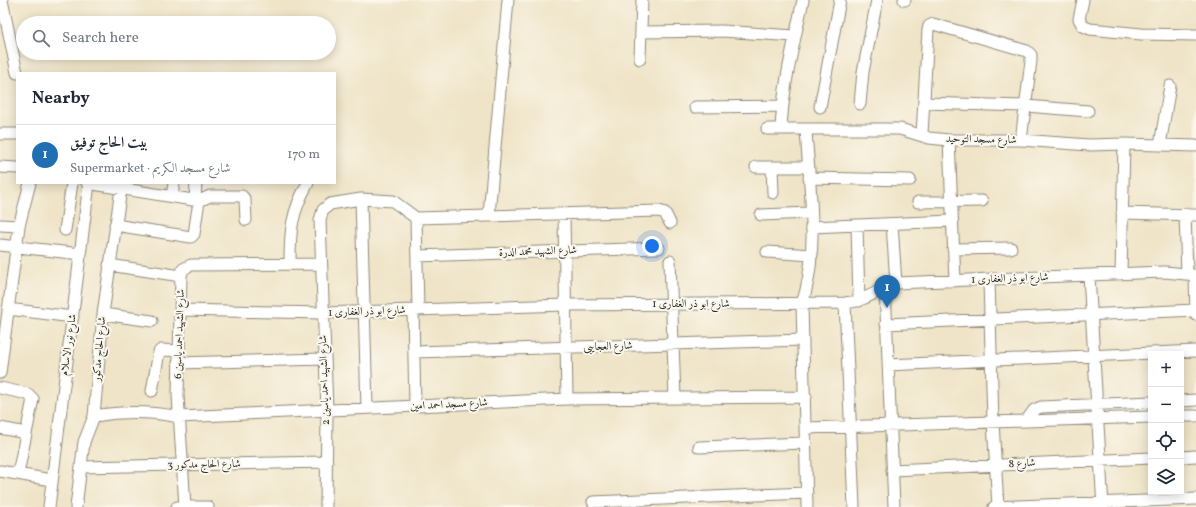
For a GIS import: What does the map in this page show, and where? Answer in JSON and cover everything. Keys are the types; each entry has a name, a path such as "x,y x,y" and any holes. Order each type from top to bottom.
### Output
{"street":[{"path":"2,0 17,72"},
{"path":"489,215 508,0"},
{"path":"640,59 642,0"},
{"path":"781,129 782,106 803,0"},
{"path":"820,107 840,0"},
{"path":"860,104 863,72 877,0"},
{"path":"1083,0 1079,19 1083,26 1090,29 1141,34 1196,35"},
{"path":"922,134 925,103 928,30 929,26 933,24 1021,49 1027,51 1031,55 1021,140"},
{"path":"641,32 722,31 795,36"},
{"path":"1160,145 1170,86"},
{"path":"925,103 1026,106 1088,111"},
{"path":"695,107 782,106"},
{"name":"شارع مسجد التوحيد","path":"767,129 900,129 922,134 929,138 949,140 1021,140 1089,145 1124,144 1196,146"},
{"path":"806,129 812,255 809,281 802,304 806,397 807,507"},
{"path":"0,134 16,134"},
{"path":"949,140 955,281"},
{"path":"1121,274 1124,144"},
{"path":"0,167 16,168"},
{"path":"756,167 808,167"},
{"path":"772,167 773,192"},
{"path":"809,178 910,180"},
{"path":"0,373 2,340 19,226 30,184"},
{"path":"65,230 72,184"},
{"name":"شارع نور الاسلام","path":"49,507 51,480 81,254 88,184"},
{"path":"94,184 121,189 142,187 172,197 197,200 210,196 242,196 245,200 246,220"},
{"path":"172,197 174,184"},
{"path":"115,226 190,237 194,234 197,200 196,184"},
{"path":"290,264 290,233 293,214 308,184"},
{"name":"شارع الحاج مدكور","path":"76,507 84,442 94,416 103,314 121,189"},
{"path":"361,200 367,408"},
{"name":"شارع الشهيد احمد ياسين 2","path":"326,507 327,410 320,220 323,210 330,204 361,200 393,201 416,218"},
{"path":"918,202 982,201"},
{"path":"415,406 414,352 417,256 416,218 489,215 564,215 659,211 665,213 670,223"},
{"path":"761,215 810,213"},
{"path":"1122,213 1191,215 1196,315"},
{"path":"564,215 567,400"},
{"path":"811,227 952,221"},
{"path":"892,224 896,283"},
{"path":"0,225 19,226"},
{"path":"856,225 859,302"},
{"path":"0,245 81,254"},
{"name":"شارع الشهيد محمد الدرة","path":"417,256 659,248"},
{"path":"953,249 1011,248"},
{"path":"767,252 812,255"},
{"path":"670,261 675,398"},
{"name":"شارع الشهيد احمد ياسين 6","path":"186,507 179,417 178,363 181,276 183,269 191,265 321,264"},
{"path":"110,265 181,276"},
{"name":"شارع ابو ذر الغفارى 1","path":"181,310 323,313 566,305 845,303 859,302 885,287 896,283 1164,272 1193,275"},
{"path":"1089,276 1103,505"},
{"path":"989,280 993,422 998,507"},
{"path":"885,287 894,507"},
{"path":"845,303 854,507"},
{"path":"886,324 1196,310"},
{"path":"6,311 73,316"},
{"path":"103,314 152,320"},
{"name":"شارع العجايبى","path":"414,352 803,340"},
{"path":"152,391 159,352 161,350 179,351"},
{"path":"888,365 1196,351"},
{"path":"178,363 325,359"},
{"path":"0,388 28,394 33,399 18,474"},
{"name":"شارع مسجد احمد امين","path":"94,416 115,412 142,411 179,417 567,400 806,397"},
{"path":"1184,401 1196,400"},
{"path":"1026,421 1034,410 1041,406 1148,402"},
{"path":"1184,416 1196,416"},
{"path":"806,428 1099,420 1148,417"},
{"path":"0,428 26,433"},
{"path":"698,446 806,443"},
{"path":"1184,457 1196,456"},
{"name":"شارع 8","path":"892,470 1148,458"},
{"name":"شارع الحاج مدكور 3","path":"81,467 327,462"},
{"path":"0,471 51,480"},
{"path":"593,502 807,493"},
{"path":"994,507 1103,505 1196,499"},
{"path":"177,507 208,507"}],"place":[{"name":"بيت الحاج توفيق","path":"887,308"}]}
